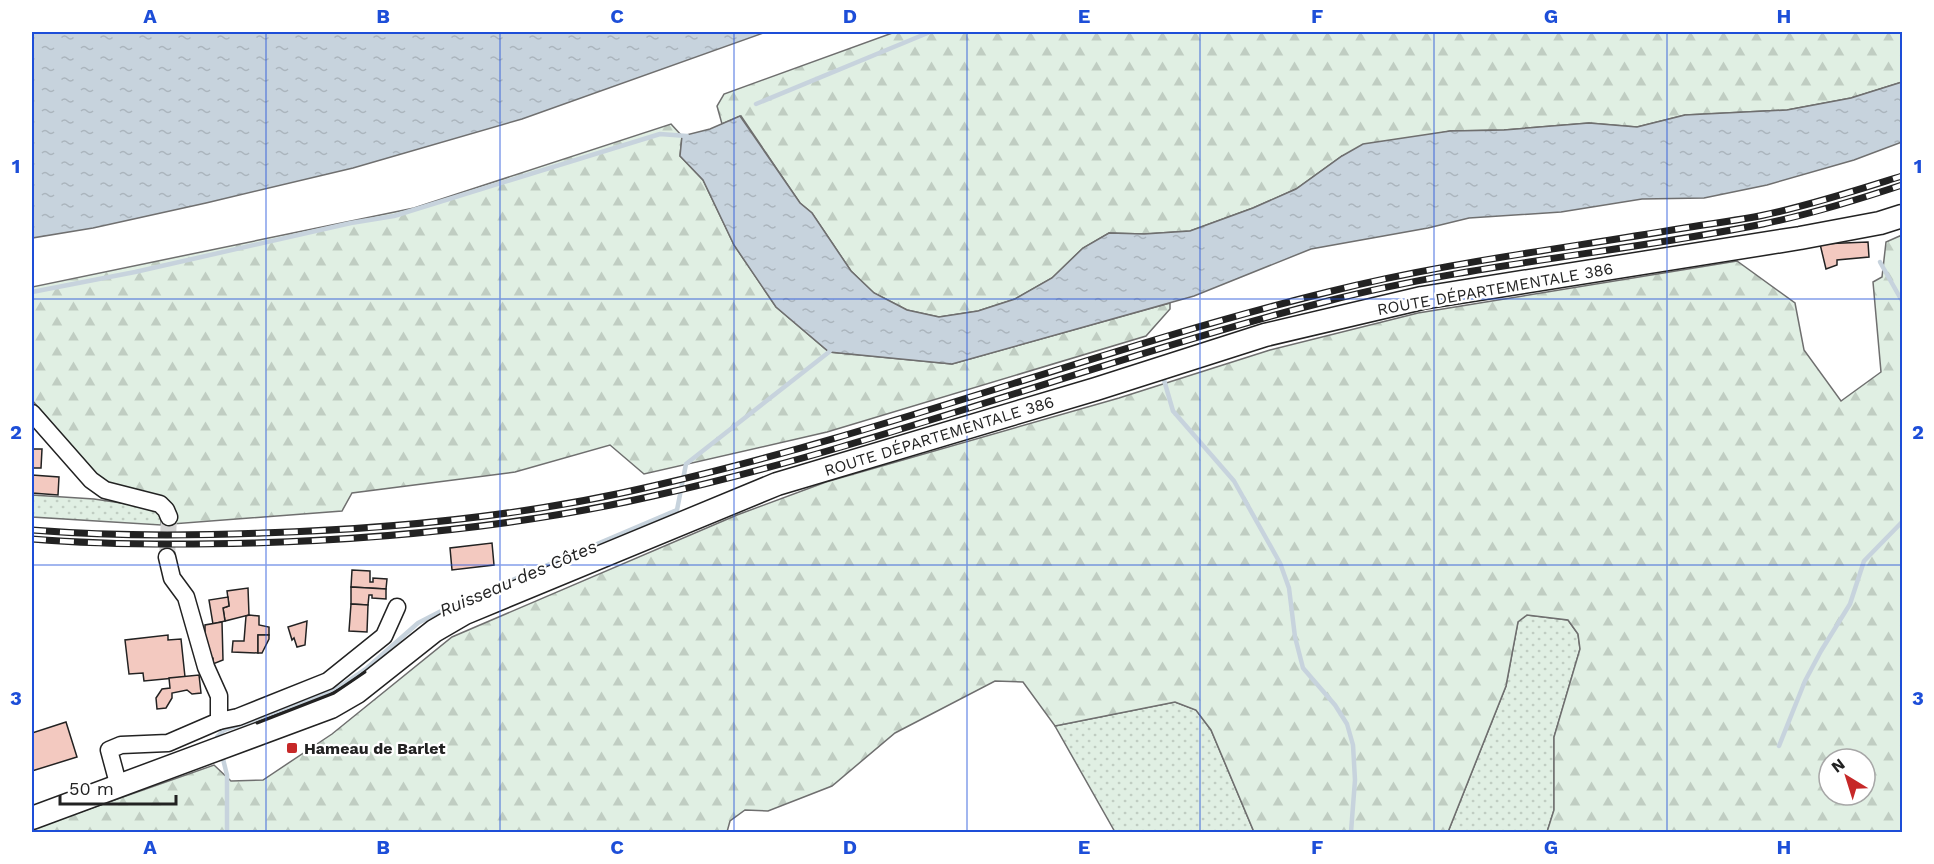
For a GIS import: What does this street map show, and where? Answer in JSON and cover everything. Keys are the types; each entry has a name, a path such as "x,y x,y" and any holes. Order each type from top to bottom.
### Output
{"main road":[{"name":"ROUTE DÉPARTEMENTALE 386","path":"32,818 331,707 357,692 434,631 465,613 777,484 1287,330 1422,298 1800,238 1880,223 1902,216"}],"street":[{"path":"32,412 91,480 105,490 160,504 169,517"},
{"path":"167,557 172,578 186,597 206,667 219,696 219,721"},
{"path":"119,787 109,750 121,745 168,743 219,721 238,717 328,681 384,636 397,607"}],"green space":[{"path":"895,32 1902,32 1902,82 1851,98 1787,110 1685,115 1637,127 1589,123 1504,130 1450,131 1342,156 1296,189 1253,208 1190,231 1144,234 1109,233 1083,248 1052,278 1015,299 978,311 939,317 907,310 874,293 851,271 812,213 800,203 741,116 722,124 717,106 724,94"},
{"path":"671,124 682,136 680,156 703,180 734,245 776,307 829,352 952,364 1170,303 1170,309 1146,336 827,432 644,474 610,445 515,472 352,493 342,511 172,524 169,505 115,488 97,477 32,400 32,287 414,208"},
{"path":"1902,235 1902,832 1547,832 1554,810 1554,737 1580,649 1578,634 1568,620 1527,615 1518,622 1506,686 1448,832 1254,832 1211,730 1196,710 1175,702 1055,726 1023,682 995,681 895,733 832,786 768,811 745,810 730,821 727,832 32,832 32,829 214,765 231,781 263,780 332,734 452,637 737,515 826,482 1119,398 1270,350 1418,313 1737,261 1795,303 1804,350 1841,401 1881,372 1873,282 1882,277 1886,242"},
{"path":"32,495 94,499 155,508 161,515 161,525 32,517"},
{"path":"1527,615 1568,620 1578,634 1580,649 1554,737 1554,810 1547,832 1448,832 1506,686 1518,621"},
{"path":"1175,702 1196,710 1211,730 1254,832 1115,832 1055,726"}],"water":[{"path":"32,32 766,32 522,119 353,168 93,228 32,238"},
{"path":"1902,82 1902,142 1854,160 1767,185 1704,198 1642,199 1561,212 1469,218 1428,228 1311,249 1194,296 952,364 829,352 776,307 734,245 703,180 680,156 682,136 710,129 740,116 800,203 812,213 851,271 874,293 907,310 939,317 978,311 1015,299 1052,278 1083,248 1109,233 1144,234 1190,231 1253,208 1296,189 1363,144 1450,131 1504,130 1589,123 1637,127 1685,115 1787,110 1851,98"}],"building":[{"path":"1868,242 1869,257 1837,260 1837,265 1826,269 1820,244"},
{"path":"32,449 42,449 41,468 32,468"},
{"path":"32,475 59,477 58,495 32,493"},
{"path":"492,543 494,565 452,570 450,548"},
{"path":"352,570 370,571 370,582 373,582 373,578 387,579 386,589 351,587"},
{"path":"351,587 386,589 386,599 372,598 372,595 369,595 368,605 351,604"},
{"path":"248,588 249,615 225,621 223,608 229,606 227,591"},
{"path":"228,597 229,606 223,608 225,621 213,624 209,600"},
{"path":"351,604 368,605 367,632 349,631"},
{"path":"246,616 259,616 259,625 269,627 269,635 258,635 258,653 232,652 233,641 244,641"},
{"path":"307,621 305,645 297,647 288,627"},
{"path":"222,622 223,660 213,664 213,658 209,657 205,648 205,625"},
{"path":"168,635 168,640 181,639 185,677 144,681 143,673 129,674 125,640"},
{"path":"258,635 269,635 262,653 258,653"},
{"path":"199,675 201,693 192,694 187,690 172,693 172,698 166,708 157,709 156,698 162,689 170,688 169,678"},
{"path":"66,722 77,757 32,771 32,733"}],"waterway":[{"path":"756,104 930,32"},
{"path":"32,292 135,272 351,223 394,216 660,134 687,136"},
{"path":"1880,262 1902,301"},
{"name":"Ruisseau des Côtes","path":"218,741 217,737 224,730 296,705 341,686 367,668 418,623 449,607 677,510 686,464 829,352 832,347"},
{"path":"1164,380 1173,411 1234,481 1280,563 1289,588 1295,637 1303,668 1335,705 1347,724 1353,745 1355,780 1351,832"},
{"path":"1779,746 1805,681 1850,604 1864,561 1902,522"},
{"name":"Ruisseau des Côtes","path":"222,755 227,775 227,832"}],"tunnel":[{"path":"167,557 169,517"}],"railway":[{"path":"32,530 175,535 311,531 459,519 605,496 738,465 823,442 1243,314 1328,292 1458,265 1764,215 1902,176"},
{"path":"32,539 142,544 303,541 454,529 604,506 653,496 823,452 1159,349 1328,301 1436,277 1763,224 1799,216 1902,185"}],"wall":[{"path":"257,723 334,693 365,672"}],"place":[{"name":"Hameau de Barlet","path":"292,748"}]}
